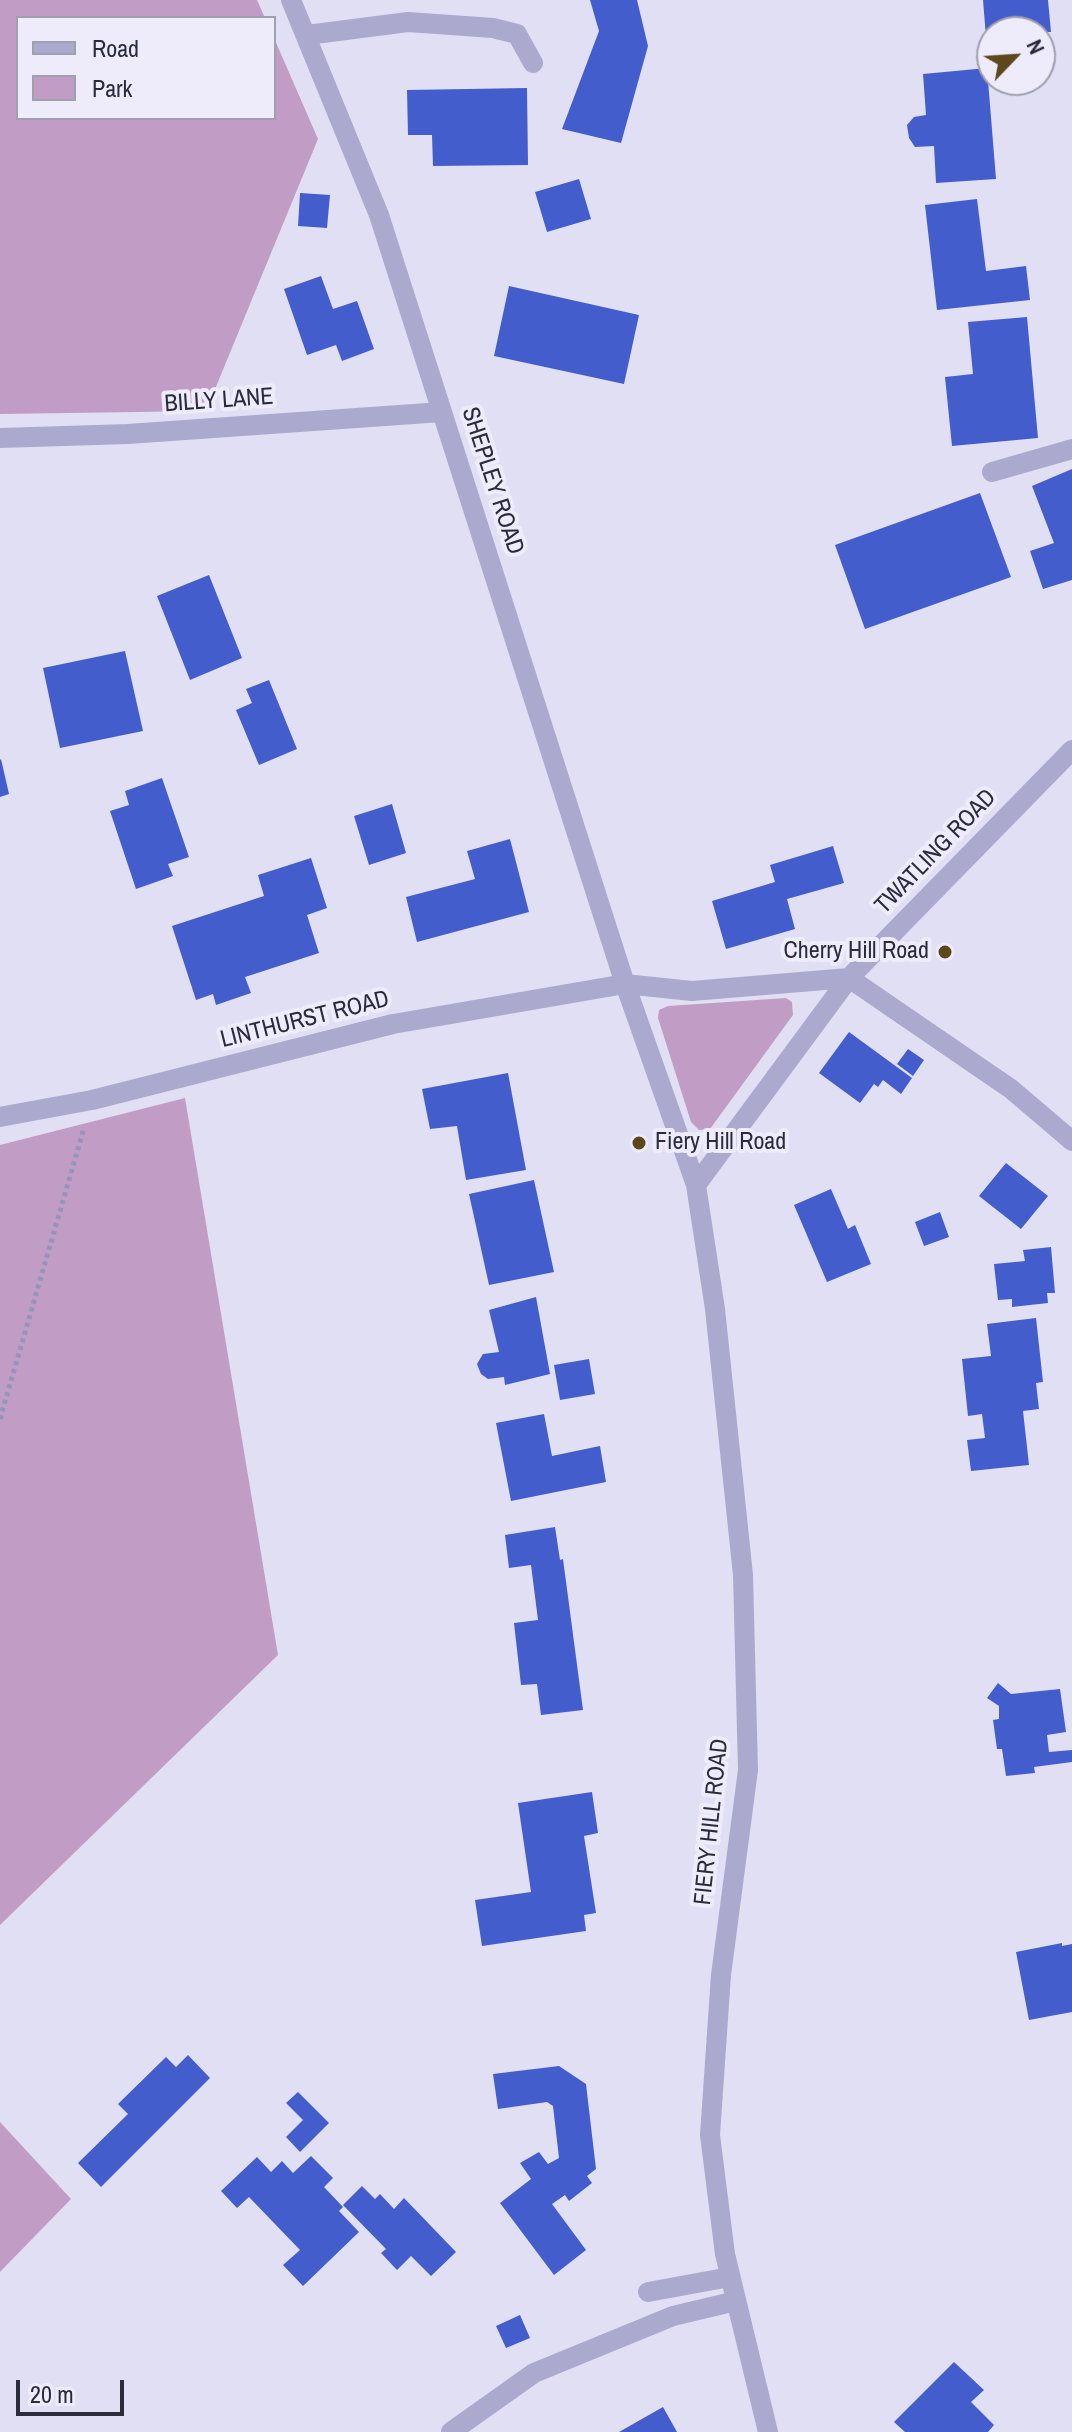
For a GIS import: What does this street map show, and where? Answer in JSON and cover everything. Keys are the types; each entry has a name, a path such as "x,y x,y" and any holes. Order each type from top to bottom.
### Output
{"street":[{"name":"SHEPLEY ROAD","path":"291,0 379,215 625,984"},
{"path":"307,35 408,22 493,28 517,34 533,63"},
{"name":"BILLY LANE","path":"0,438 128,434 442,412"},
{"path":"992,472 1072,449"},
{"name":"TWATLING ROAD","path":"696,1185 849,978 1072,750"},
{"path":"849,978 1011,1089 1072,1141"},
{"name":"LINTHURST ROAD","path":"0,1117 92,1100 393,1024 625,984 692,991 849,978"},
{"name":"FIERY HILL ROAD","path":"625,984 696,1185 715,1309 743,1575 748,1770 721,1975 710,2135 725,2254 768,2432"},
{"path":"648,2292 730,2277"},
{"path":"451,2432 534,2373 673,2316 736,2301"}],"path":[{"path":"0,1419 92,1100"}],"green space":[{"path":"0,0 257,0 264,16 16,16 16,120 276,120 276,43 318,139 206,411 0,414"},
{"path":"786,998 792,1002 793,1015 710,1129 699,1130 691,1122 658,1018 659,1010 668,1006"},
{"path":"185,1098 278,1655 0,1925 0,1145"},
{"path":"0,2122 71,2199 0,2272"}],"building":[{"path":"590,0 637,0 648,46 621,143 562,129 599,31"},
{"path":"983,0 1048,0 1050,16 984,16"},
{"path":"976,69 976,96 989,96 996,179 936,183 934,146 915,147 909,138 907,125 914,117 926,115 923,74"},
{"path":"527,88 528,165 433,166 432,135 408,135 407,90"},
{"path":"579,179 591,219 547,232 535,192"},
{"path":"300,193 330,195 327,228 298,226"},
{"path":"977,199 986,271 1026,266 1030,300 937,310 925,205"},
{"path":"321,276 333,309 357,301 374,349 342,361 336,345 307,355 284,289"},
{"path":"509,286 639,315 624,384 494,356"},
{"path":"1027,317 1038,438 952,446 945,377 973,374 968,322"},
{"path":"1072,469 1072,580 1043,589 1030,551 1054,543 1032,486"},
{"path":"980,493 1011,577 865,629 835,545"},
{"path":"209,575 242,658 190,680 157,596"},
{"path":"125,651 143,731 60,748 43,668"},
{"path":"269,680 297,749 259,765 236,710 252,703 246,689"},
{"path":"0,760 9,794 0,797"},
{"path":"162,778 189,857 168,864 173,876 136,889 110,811 129,805 125,791"},
{"path":"392,804 406,853 369,865 354,816"},
{"path":"510,839 529,912 417,942 406,897 475,879 467,851"},
{"path":"833,846 844,883 787,899 795,929 726,949 712,901 775,882 770,865"},
{"path":"311,858 327,908 307,915 319,953 245,977 251,993 216,1005 213,994 196,1000 172,926 264,896 258,875"},
{"path":"849,1032 912,1078 901,1094 883,1080 878,1087 874,1084 860,1103 819,1073"},
{"path":"908,1049 924,1060 913,1076 897,1064"},
{"path":"508,1073 526,1170 466,1180 457,1126 430,1129 422,1089"},
{"path":"1006,1163 1048,1196 1021,1229 979,1196"},
{"path":"534,1180 554,1272 489,1285 469,1194"},
{"path":"831,1189 848,1229 855,1225 871,1264 827,1282 794,1205"},
{"path":"940,1212 949,1237 924,1246 915,1222"},
{"path":"1051,1247 1055,1293 1047,1293 1048,1303 1012,1307 1012,1299 998,1300 994,1264 1025,1261 1023,1250"},
{"path":"536,1297 550,1374 505,1385 504,1377 488,1379 481,1374 477,1364 483,1354 499,1352 489,1310"},
{"path":"1036,1318 1043,1382 1036,1383 1039,1409 1023,1411 1029,1465 971,1471 967,1440 985,1438 982,1414 968,1416 962,1359 991,1356 987,1324"},
{"path":"589,1359 595,1394 560,1400 554,1365"},
{"path":"544,1414 552,1456 600,1446 606,1482 511,1501 496,1423"},
{"path":"555,1527 560,1560 563,1559 583,1710 541,1715 537,1684 521,1685 514,1623 538,1620 531,1565 509,1568 505,1535"},
{"path":"998,1683 1011,1694 1060,1689 1066,1732 1047,1735 1049,1752 1072,1750 1072,1762 1034,1767 1035,1773 1006,1776 1002,1749 997,1749 993,1720 999,1719 999,1706 987,1698"},
{"path":"592,1792 598,1833 584,1836 596,1913 584,1915 586,1931 482,1946 475,1900 531,1892 518,1803"},
{"path":"1062,1943 1062,1946 1072,1944 1072,2012 1029,2020 1016,1952"},
{"path":"188,2055 210,2078 101,2187 78,2163 128,2114 118,2104 166,2057 176,2067"},
{"path":"559,2066 586,2084 596,2169 587,2176 592,2183 569,2201 565,2195 552,2204 586,2250 554,2275 500,2203 531,2179 520,2163 539,2152 548,2164 559,2158 553,2106 547,2102 498,2109 493,2074"},
{"path":"298,2092 329,2123 300,2152 286,2137 303,2120 286,2103"},
{"path":"311,2156 333,2178 324,2187 343,2207 339,2211 359,2232 303,2286 283,2265 300,2250 249,2197 237,2208 221,2191 257,2157 271,2172 282,2161 293,2173"},
{"path":"362,2186 375,2199 380,2194 394,2209 404,2198 456,2252 431,2276 411,2256 397,2270 381,2253 386,2249 343,2205"},
{"path":"520,2315 530,2338 506,2348 496,2326"},
{"path":"954,2362 984,2390 971,2402 994,2425 988,2432 905,2432 894,2422"},
{"path":"663,2407 677,2432 619,2432"}],"place":[{"name":"Cherry Hill Road","path":"945,952"},
{"name":"Fiery Hill Road","path":"639,1143"}]}
